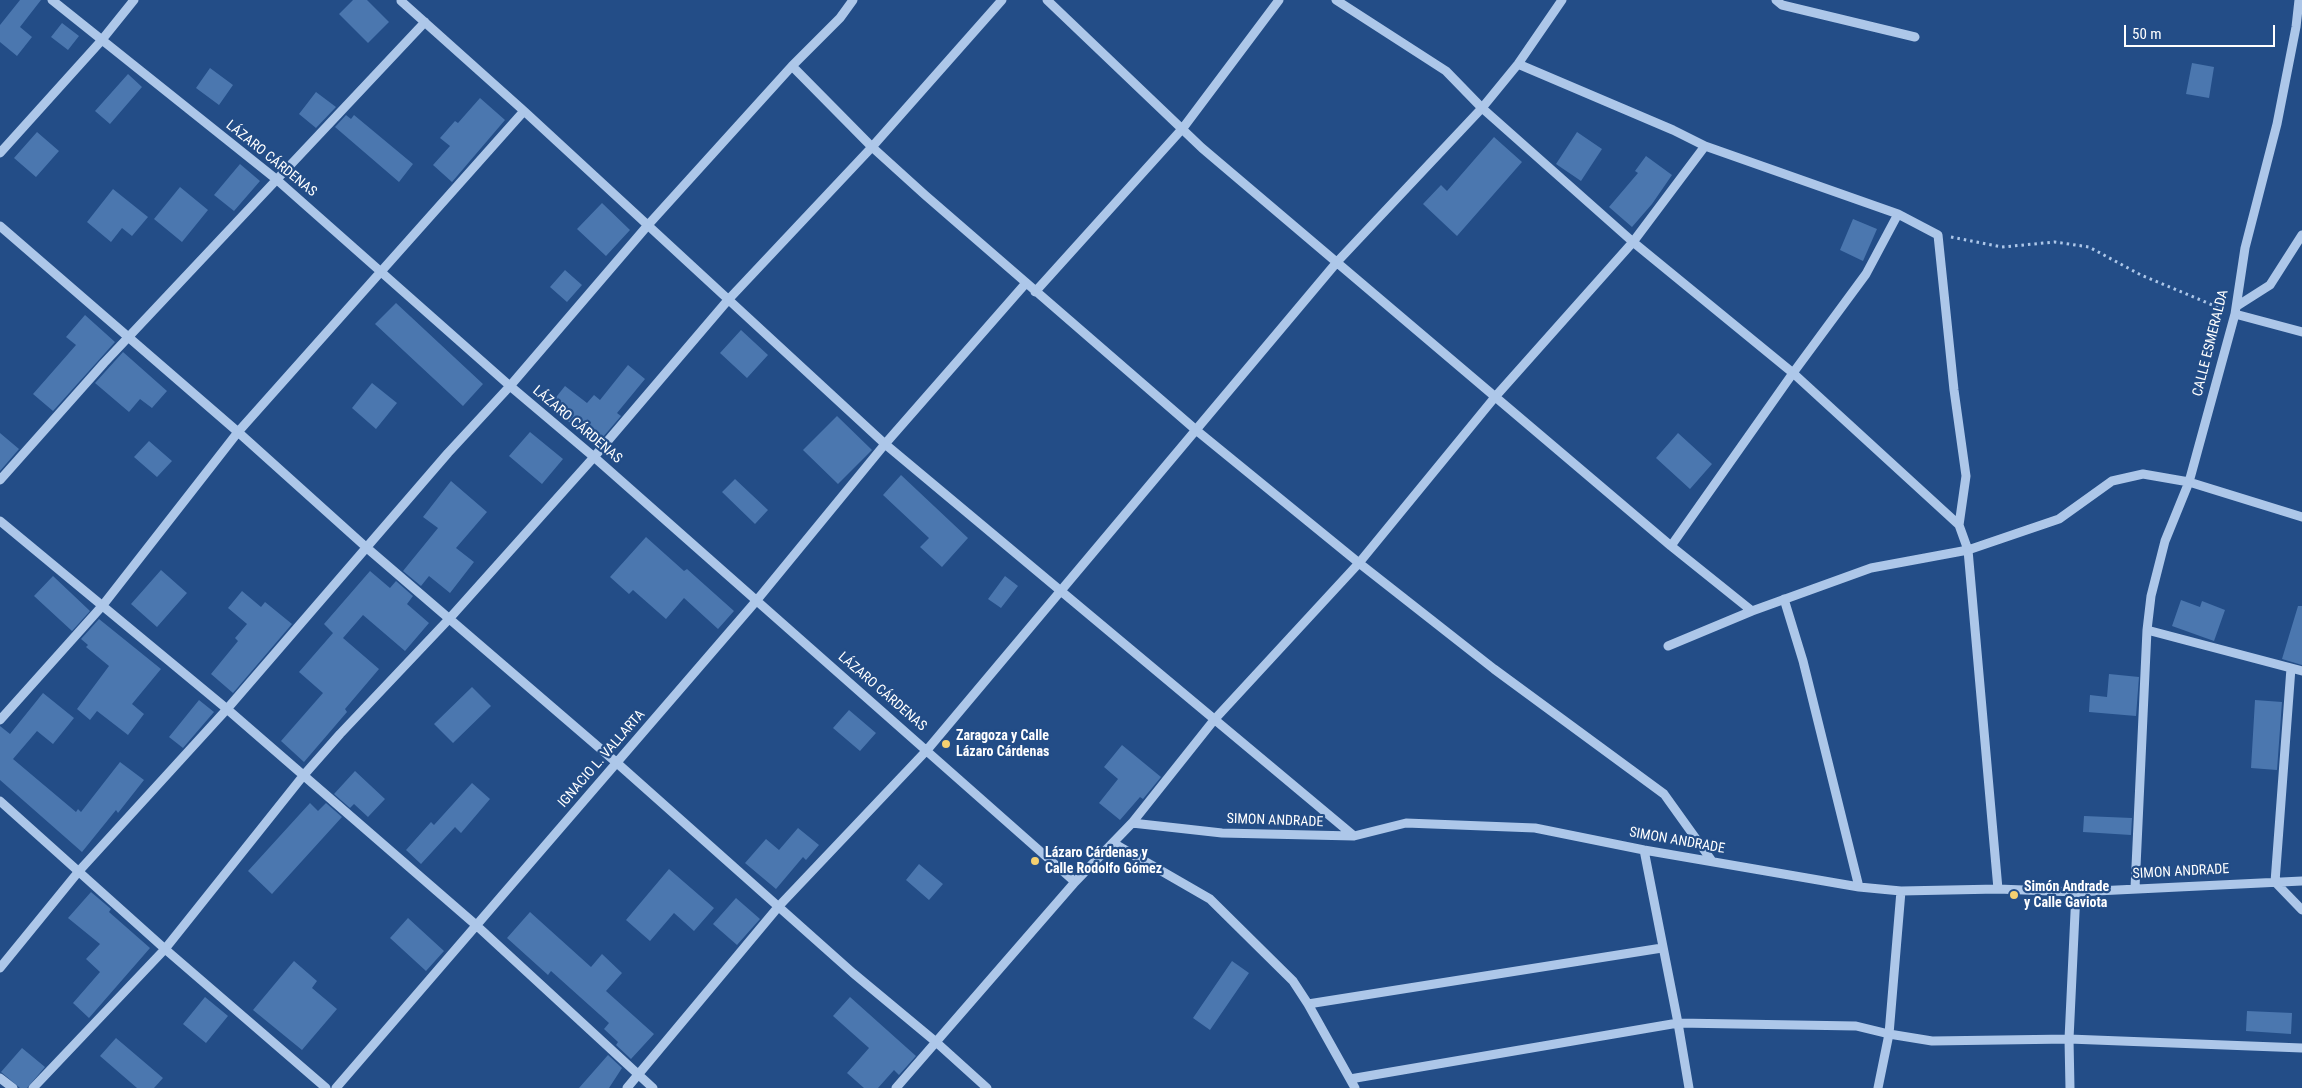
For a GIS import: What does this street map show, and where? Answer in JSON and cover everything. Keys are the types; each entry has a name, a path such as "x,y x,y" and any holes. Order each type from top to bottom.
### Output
{"street":[{"name":"LÁZARO CÁRDENAS","path":"52,0 276,179 1075,882"},
{"path":"0,153 101,40 134,0"},
{"path":"0,968 79,871 227,709 448,452 510,386 648,225 792,66 840,18 853,0"},
{"path":"34,1088 165,949 303,776 340,734 449,619 594,457 728,300 872,147 1002,0"},
{"path":"1047,0 1202,148 1671,546 1752,611"},
{"path":"1035,292 1183,128 1278,0"},
{"path":"1336,0 1446,71 1482,108 1633,242 1793,373 1959,525 1968,550 1998,889"},
{"path":"627,1088 779,906 926,750 1337,262 1482,108 1518,64 1562,0"},
{"path":"1776,0 1782,5 1915,37"},
{"name":"CALLE ESMERALDA","path":"2135,888 2147,630 2151,596 2165,541 2189,482 2236,310 2244,248 2277,124 2296,27 2299,0"},
{"path":"401,1 524,111 885,444 1354,836"},
{"path":"0,480 104,363 129,339 276,179 425,22"},
{"path":"1518,64 1673,130 1705,146 1898,214 1938,235 1954,390 1966,476 1959,525"},
{"path":"792,66 872,147 1035,292 1196,430 1494,670 1664,794 1712,861"},
{"path":"0,720 103,605 238,432 383,272 524,111"},
{"path":"896,1088 1075,882 1132,823 1214,720 1359,563 1495,397 1633,242 1705,146"},
{"path":"1671,546 1793,373 1866,274 1898,214"},
{"path":"0,226 238,432 366,548 617,762 853,972 987,1088"},
{"path":"2236,310 2270,285 2302,235"},
{"name":"IGNACIO L. VALLARTA","path":"336,1088 756,600 885,444 1026,283"},
{"path":"2236,310 2302,332"},
{"path":"1668,646 1752,611 1871,568 1968,550 2059,519 2112,481 2143,474 2189,482 2302,518"},
{"path":"0,521 227,709 476,925 653,1088"},
{"path":"1784,599 1803,661 1859,887"},
{"path":"2147,630 2302,671"},
{"path":"2291,668 2275,882 2302,910"},
{"path":"0,802 165,949 326,1088"},
{"name":"SIMON ANDRADE","path":"1132,823 1222,833 1354,836 1406,823 1535,828 1644,850 1859,887 1901,890 1998,889 2076,892 2302,881"},
{"path":"1113,843 1210,899 1293,981 1355,1088"},
{"path":"1644,850 1689,1088"},
{"path":"1878,1088 1889,1034 1901,890"},
{"path":"2070,1088 2069,1039 2076,892"},
{"path":"1308,1004 1662,948"},
{"path":"1350,1079 1678,1023 1856,1026 1932,1041 2069,1039 2302,1048"},
{"path":"0,1078 13,1088"}],"path":[{"path":"1938,235 2002,247 2055,242 2089,247 2141,275 2236,310"}],"building":[{"path":"20,0 41,0 20,27 32,37 17,56 0,42 0,25"},
{"path":"353,0 367,0 389,22 368,43 339,14"},
{"path":"62,23 79,36 68,50 51,37"},
{"path":"2192,63 2214,67 2209,98 2186,94"},
{"path":"210,68 233,85 219,105 196,88"},
{"path":"128,74 142,87 110,124 95,111"},
{"path":"316,92 336,107 316,128 299,114"},
{"path":"480,98 505,120 452,182 433,165 450,146 440,138 455,121 458,123"},
{"path":"346,115 351,119 354,115 413,164 399,182 335,127"},
{"path":"37,132 59,151 36,177 14,158"},
{"path":"1577,132 1602,149 1581,181 1556,164"},
{"path":"1494,137 1522,162 1457,236 1423,204 1441,185 1447,191"},
{"path":"1646,156 1672,175 1652,204 1632,227 1609,207 1638,173 1635,171"},
{"path":"240,164 260,181 234,211 214,195"},
{"path":"180,187 208,210 182,242 154,219"},
{"path":"113,189 148,217 132,236 122,228 111,242 87,222"},
{"path":"602,203 630,230 606,256 577,229"},
{"path":"1853,219 1877,229 1863,261 1840,250"},
{"path":"565,270 582,285 567,302 550,287"},
{"path":"396,303 483,384 463,406 375,324"},
{"path":"85,315 115,342 53,411 33,394 76,345 66,337"},
{"path":"741,330 768,355 747,378 720,353"},
{"path":"123,352 167,391 152,408 140,399 129,412 95,383"},
{"path":"628,365 645,379 617,413 621,416 597,444 549,406 565,386 587,403 594,395 600,400"},
{"path":"372,383 397,403 376,429 352,408"},
{"path":"837,416 872,450 838,484 803,450"},
{"path":"530,432 563,459 542,484 509,456"},
{"path":"0,433 19,449 0,471"},
{"path":"1678,433 1712,464 1690,489 1656,458"},
{"path":"149,441 172,461 157,477 134,457"},
{"path":"901,475 968,538 942,567 920,547 929,538 883,495"},
{"path":"735,479 768,510 755,524 722,492"},
{"path":"451,481 487,512 456,548 474,562 450,593 429,576 421,586 403,571 438,528 423,517"},
{"path":"646,537 684,571 687,569 734,611 718,629 684,598 666,619 633,590 629,594 610,577"},
{"path":"161,570 187,593 157,627 131,604"},
{"path":"370,571 390,588 396,581 413,596 407,604 429,623 405,651 363,615 343,638 379,669 345,709 347,712 304,762 281,741 323,693 299,672 333,633 324,624"},
{"path":"53,576 90,611 72,631 34,596"},
{"path":"1005,576 1018,586 1001,608 988,599"},
{"path":"242,591 261,607 265,602 292,624 233,693 211,674 238,641 235,638 247,624 228,608"},
{"path":"2181,600 2200,607 2202,601 2225,610 2214,641 2172,626"},
{"path":"2298,606 2302,606 2302,665 2282,659"},
{"path":"99,619 161,669 132,704 144,714 128,735 97,711 90,720 77,709 109,666 86,647 88,645 81,639"},
{"path":"2109,674 2139,677 2136,716 2089,712 2090,695 2107,697"},
{"path":"472,687 491,706 453,743 434,724"},
{"path":"43,693 74,718 53,744 37,731 13,759 76,812 78,809 81,812 120,762 144,780 118,813 116,810 82,852 0,780 0,726 10,734"},
{"path":"199,700 214,712 183,748 169,737"},
{"path":"2255,700 2282,702 2277,770 2251,768"},
{"path":"849,710 876,733 860,751 833,728"},
{"path":"1122,745 1161,777 1143,799 1140,797 1120,820 1099,803 1118,779 1104,767"},
{"path":"355,771 385,799 368,817 354,804 350,808 334,794"},
{"path":"472,783 490,799 461,833 455,827 421,864 406,850 431,822 434,825"},
{"path":"310,803 318,811 326,803 342,817 272,894 248,871"},
{"path":"2084,816 2132,818 2131,835 2083,832"},
{"path":"798,828 819,845 806,860 803,857 776,889 745,863 766,839 779,850"},
{"path":"919,864 943,884 929,900 906,880"},
{"path":"669,869 714,908 694,931 674,913 650,941 626,920"},
{"path":"91,892 111,909 109,912 150,948 89,1018 73,1003 100,972 86,959 100,944 68,918"},
{"path":"736,898 760,919 737,945 713,924"},
{"path":"530,912 591,967 602,954 622,973 606,991 654,1034 631,1059 616,1045 618,1042 604,1029 609,1023 551,971 548,975 507,938"},
{"path":"408,918 444,951 426,971 390,938"},
{"path":"294,961 317,981 312,988 337,1009 302,1050 253,1010"},
{"path":"1232,961 1249,973 1210,1030 1193,1018"},
{"path":"205,997 228,1016 206,1043 183,1024"},
{"path":"850,997 916,1056 899,1075 894,1070 878,1088 864,1088 847,1073 869,1048 833,1016"},
{"path":"2247,1011 2292,1013 2291,1034 2246,1031"},
{"path":"116,1038 163,1078 154,1088 137,1088 100,1056"},
{"path":"22,1048 45,1067 27,1088 20,1088 1,1072"},
{"path":"608,1055 622,1068 609,1088 579,1088"}],"place":[{"name":"Zaragoza y Calle Lázaro Cárdenas","path":"946,744"},
{"name":"Lázaro Cárdenas y Calle Rodolfo Gómez","path":"1035,861"},
{"name":"Simón Andrade y Calle Gaviota","path":"2014,895"}]}
